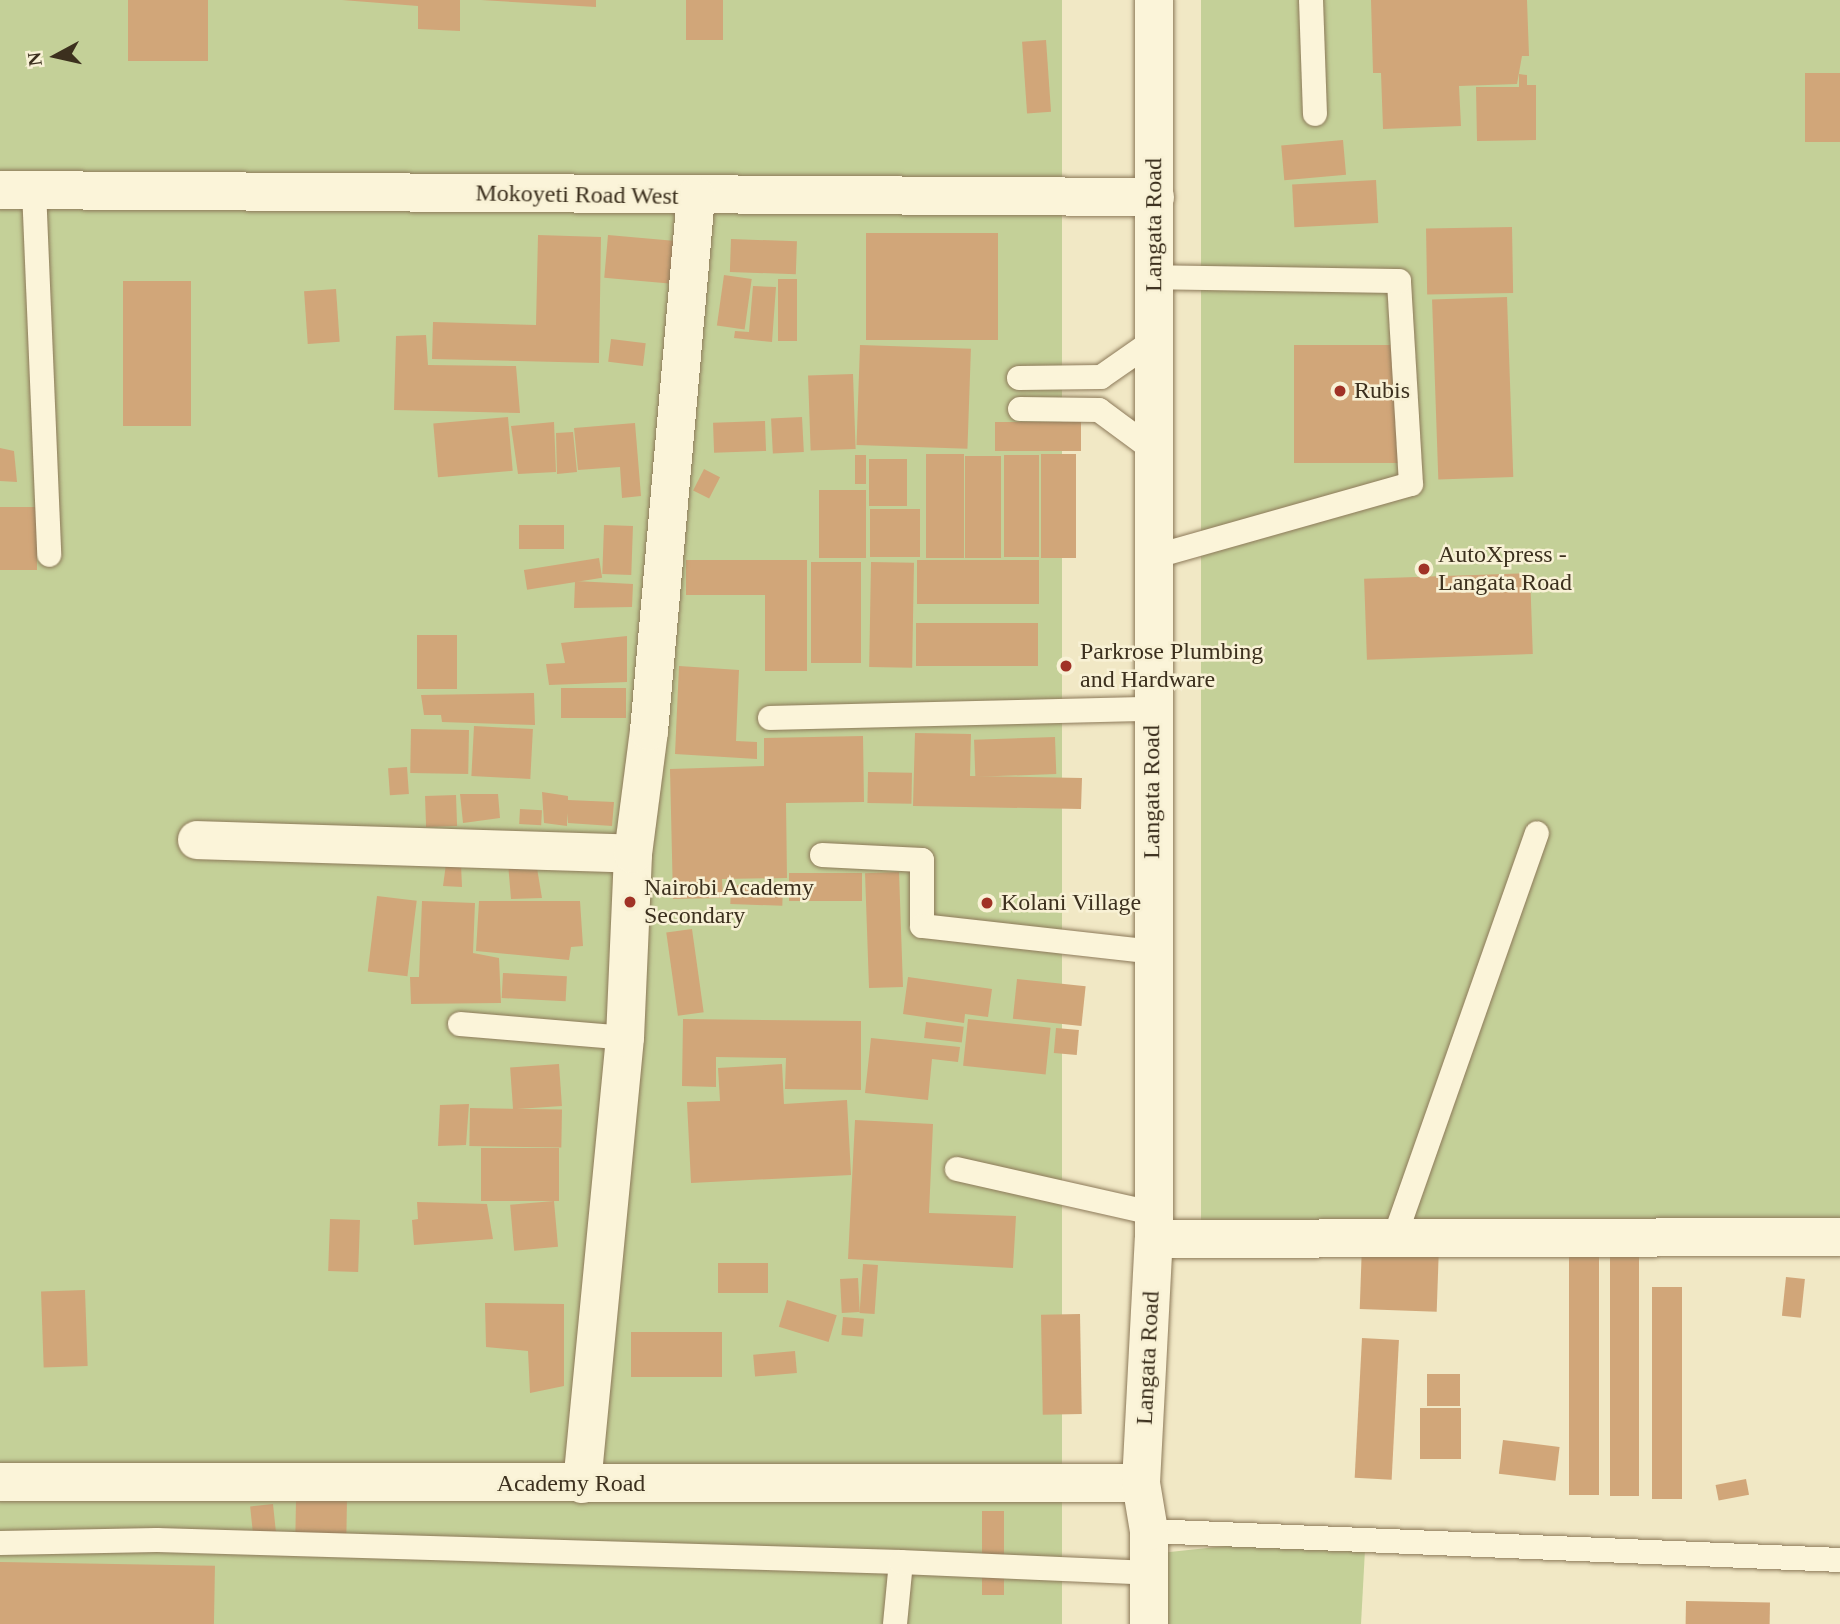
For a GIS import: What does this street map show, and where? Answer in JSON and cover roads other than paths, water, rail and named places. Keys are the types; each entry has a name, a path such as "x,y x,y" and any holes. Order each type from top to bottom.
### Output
{"street":[{"name":"Langata Road","path":"1149,1624 1149,1531 1141,1483 1153,1226 1151,709 1154,0"},
{"name":"Mokoyeti Road West","path":"17,190 1155,197"},
{"path":"582,1484 625,1038 633,854 649,731 696,196"},
{"path":"197,841 633,854"},
{"path":"1153,1226 1394,1239 1840,1237"},
{"name":"Academy Road","path":"0,1482 1141,1483"}],"lane":[{"path":"1311,0 1315,114"},
{"path":"17,190 49,555"},
{"path":"1153,557 1410,484 1399,281 1154,277"},
{"path":"1019,378 1101,377 1154,340"},
{"path":"1020,409 1099,410 1153,450"},
{"path":"770,718 1151,709"},
{"path":"1394,1239 1537,834"},
{"path":"822,855 922,860 922,926 1153,951"},
{"path":"460,1024 625,1038"},
{"path":"957,1169 1153,1226"},
{"path":"1149,1531 1840,1560"},
{"path":"0,1543 157,1540 901,1562 1150,1573"},
{"path":"895,1624 901,1562"}],"place":[{"name":"Rubis","path":"1340,391"},
{"name":"AutoXpress - Langata Road","path":"1424,569"},
{"name":"Parkrose Plumbing and Hardware","path":"1066,666"},
{"name":"Nairobi Academy Secondary","path":"630,902"},
{"name":"Kolani Village","path":"987,903"}]}
